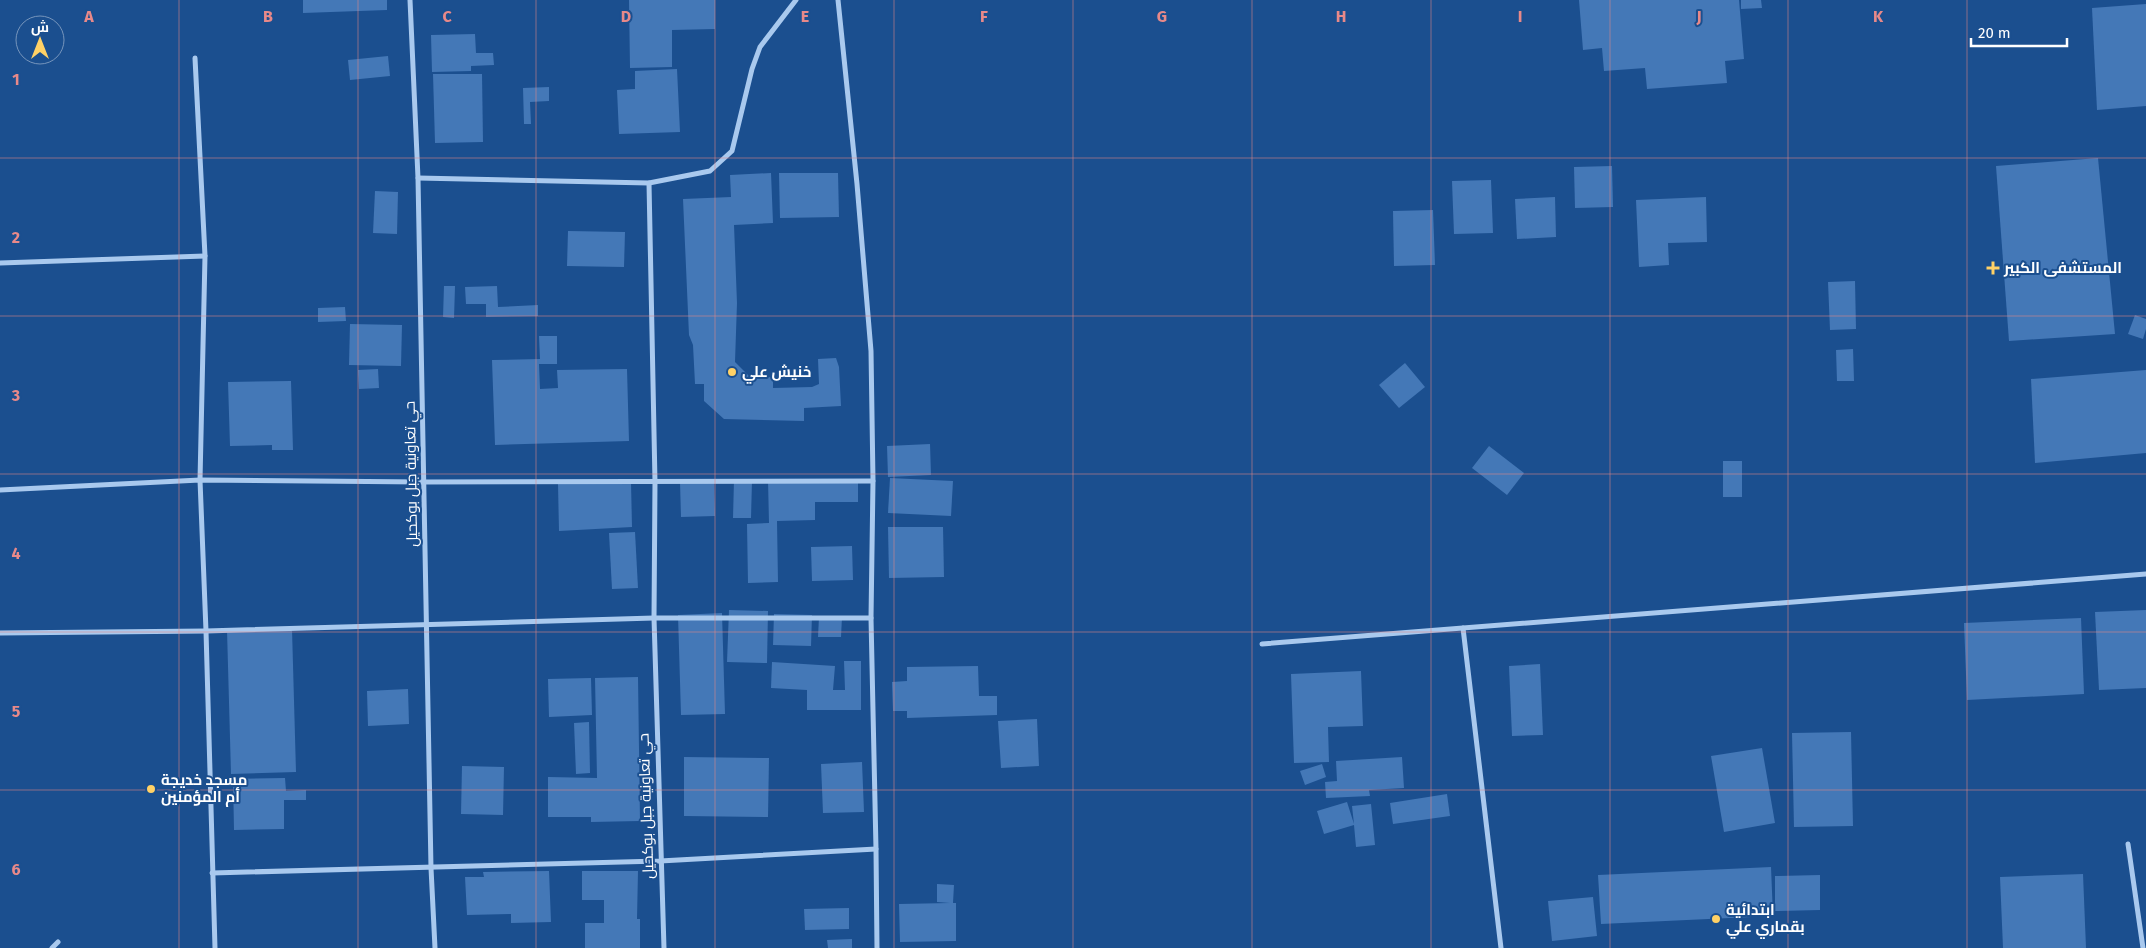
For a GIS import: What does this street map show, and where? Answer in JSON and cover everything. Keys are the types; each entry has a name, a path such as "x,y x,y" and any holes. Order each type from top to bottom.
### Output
{"street":[{"name":"حي تعاونية جبل بوكحيل","path":"410,0 418,178 423,482 435,948"},
{"path":"418,178 649,183 710,170 732,152 752,69 760,47 796,0"},
{"path":"838,0 857,184 871,351 871,618 877,948"},
{"path":"195,58 204,256 200,480 215,948"},
{"name":"حي تعاونية جبل بوكحيل","path":"649,183 655,482 654,618 664,948"},
{"path":"0,263 204,256"},
{"path":"0,490 200,480 423,482 872,481"},
{"path":"1262,644 2146,574"},
{"path":"0,633 206,631 654,618 871,618"},
{"path":"1463,628 1501,948"},
{"path":"2128,844 2143,948"},
{"path":"212,873 660,861 876,849"},
{"path":"52,948 58,942"}],"building":[{"path":"303,0 387,0 387,10 303,13"},
{"path":"629,0 715,0 715,29 672,30 672,67 630,68"},
{"path":"1579,0 1739,0 1744,59 1725,61 1727,83 1647,89 1645,68 1604,71 1602,48 1583,50"},
{"path":"1741,0 1761,0 1762,8 1741,9"},
{"path":"2146,4 2146,106 2097,110 2092,8"},
{"path":"475,34 476,53 493,53 494,65 471,66 471,71 432,72 431,35"},
{"path":"388,56 390,76 350,80 348,60"},
{"path":"677,69 680,132 619,134 617,90 635,89 635,71"},
{"path":"433,74 482,74 483,142 435,143"},
{"path":"549,87 549,101 530,102 531,124 524,124 523,88"},
{"path":"2098,158 2115,334 2009,341 1996,166"},
{"path":"1612,166 1613,207 1575,208 1574,167"},
{"path":"771,173 773,223 734,225 737,303 735,362 751,378 773,377 773,388 812,387 819,384 818,359 836,358 839,367 841,406 804,408 804,421 724,419 704,401 704,384 695,384 693,345 689,335 683,199 731,197 730,175"},
{"path":"779,173 838,173 839,217 780,218"},
{"path":"1491,180 1493,233 1454,234 1452,181"},
{"path":"375,191 398,192 397,234 373,233"},
{"path":"1555,197 1556,237 1517,239 1515,199"},
{"path":"1706,197 1707,242 1668,243 1669,265 1639,267 1636,200"},
{"path":"1433,210 1435,265 1394,266 1393,211"},
{"path":"568,231 625,232 624,267 567,266"},
{"path":"1855,281 1856,329 1830,330 1828,282"},
{"path":"444,286 455,286 454,318 443,317"},
{"path":"497,286 498,307 538,305 538,316 486,317 486,304 466,304 465,287"},
{"path":"345,307 346,321 318,322 318,308"},
{"path":"2135,315 2146,319 2143,339 2128,334"},
{"path":"350,324 402,325 401,366 349,365"},
{"path":"539,336 557,336 557,364 539,364 540,389 558,388 557,370 627,369 629,441 495,445 492,360 540,359"},
{"path":"1853,349 1854,381 1837,381 1836,350"},
{"path":"1405,363 1425,387 1399,408 1379,385"},
{"path":"378,369 379,388 359,389 358,370"},
{"path":"2146,370 2146,453 2035,463 2031,379"},
{"path":"291,381 293,450 272,450 272,445 230,446 228,382"},
{"path":"930,444 931,475 888,477 887,446"},
{"path":"1489,446 1524,473 1507,495 1472,468"},
{"path":"1723,461 1742,461 1742,497 1723,497"},
{"path":"890,478 953,481 951,516 888,513"},
{"path":"858,479 858,502 815,502 815,520 777,521 778,582 748,583 747,524 769,523 768,480"},
{"path":"734,480 752,481 751,518 733,518"},
{"path":"714,481 715,516 681,517 680,482"},
{"path":"631,482 632,527 559,531 558,484"},
{"path":"888,527 943,527 944,577 889,578"},
{"path":"635,532 638,588 612,589 609,533"},
{"path":"852,546 853,580 812,581 811,547"},
{"path":"729,610 768,611 767,663 727,662"},
{"path":"2146,610 2146,688 2099,690 2095,612"},
{"path":"722,613 725,714 681,715 678,615"},
{"path":"774,614 812,615 811,646 773,645"},
{"path":"819,617 842,617 841,637 818,637"},
{"path":"2081,618 2084,694 1967,700 1964,623"},
{"path":"292,629 296,772 231,774 227,630"},
{"path":"844,661 861,661 861,710 807,710 807,690 771,688 772,662 835,666 833,690 845,690"},
{"path":"1540,664 1543,735 1512,736 1509,666"},
{"path":"978,666 979,696 997,696 997,715 907,718 907,711 893,711 892,682 907,681 907,667"},
{"path":"1361,671 1363,726 1328,727 1329,762 1294,763 1291,674"},
{"path":"638,677 640,821 591,822 591,817 548,817 548,777 597,778 595,678"},
{"path":"591,678 592,715 549,717 548,679"},
{"path":"408,689 409,724 368,726 367,691"},
{"path":"1037,719 1039,766 1001,768 998,721"},
{"path":"589,722 590,773 576,774 574,723"},
{"path":"1851,732 1853,826 1794,827 1792,733"},
{"path":"1762,748 1775,823 1724,832 1711,756"},
{"path":"684,757 769,758 768,817 684,816"},
{"path":"1402,757 1404,788 1369,790 1370,796 1326,798 1325,782 1337,781 1336,761"},
{"path":"862,762 864,812 823,813 821,764"},
{"path":"1322,764 1326,777 1305,785 1300,771"},
{"path":"462,766 504,767 503,815 461,814"},
{"path":"285,778 286,791 306,790 306,800 284,800 284,829 234,830 233,779"},
{"path":"1447,794 1450,816 1393,824 1390,803"},
{"path":"1347,802 1354,824 1352,806 1371,804 1375,845 1356,847 1354,825 1324,834 1317,811"},
{"path":"1771,867 1773,916 1601,924 1598,875"},
{"path":"549,871 551,922 511,923 511,914 467,915 465,877 484,877 483,872"},
{"path":"582,871 638,871 637,919 640,919 640,948 585,948 585,923 604,923 604,900 582,900"},
{"path":"2083,874 2086,948 2003,948 2000,877"},
{"path":"1820,875 1820,910 1775,911 1775,876"},
{"path":"937,884 954,885 953,903 956,903 956,941 900,942 899,904 950,903 937,902"},
{"path":"1593,897 1597,936 1552,941 1548,901"},
{"path":"849,908 849,929 805,930 804,909"},
{"path":"852,939 852,948 828,948 827,940"}],"place":[{"name":"المستشفى الكبير","path":"1993,268"},
{"name":"خنيش علي","path":"732,372"},
{"name":"مسجد خديجة أم المؤمنين","path":"151,789"},
{"name":"ابتدائية بقماري علي","path":"1716,919"}]}
